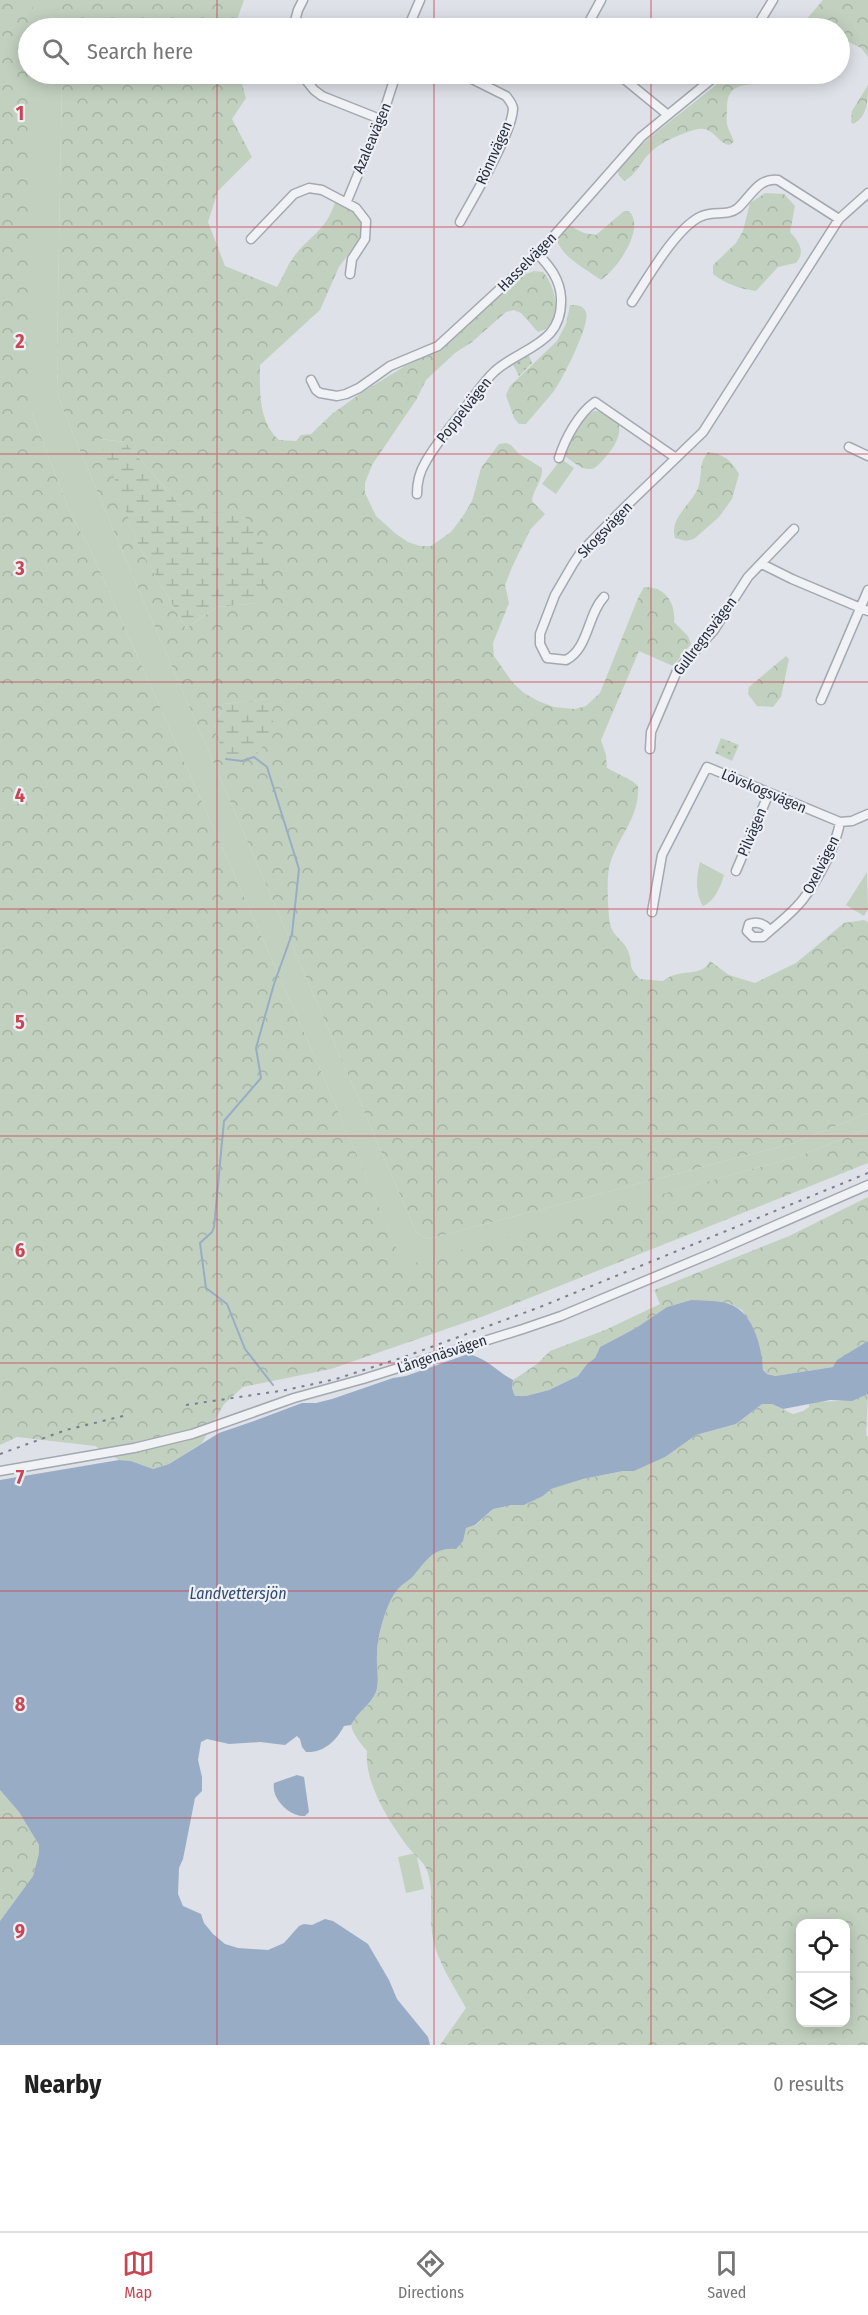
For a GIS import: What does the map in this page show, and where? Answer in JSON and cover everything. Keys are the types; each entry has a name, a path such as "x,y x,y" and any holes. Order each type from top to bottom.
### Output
{"street":[{"path":"296,18 303,0"},
{"path":"412,18 420,0"},
{"path":"591,18 601,0"},
{"path":"762,18 773,0"},
{"path":"309,84 322,96 380,120"},
{"name":"Azaleavägen","path":"346,201 394,84"},
{"name":"Rönnvägen","path":"460,222 501,146 513,109 511,101 506,96 482,84"},
{"path":"630,84 668,115"},
{"name":"Hasselvägen","path":"311,380 320,393 337,396 346,394 359,388 390,366 438,346 538,254 641,137 706,84"},
{"path":"632,302 674,241 687,228 702,216 732,212 767,180 778,180 839,219"},
{"path":"251,239 286,201 302,189 322,190 346,201 363,215 367,229 365,239 352,259 350,274"},
{"name":"Skogsvägen","path":"604,597 596,606 577,652 566,660 547,658 540,644 540,634 555,595 581,552 709,424 839,219 868,193"},
{"name":"Poppelvägen","path":"417,494 417,484 424,464 487,380 510,360 544,340 557,326 561,304 559,282 538,254"},
{"path":"559,458 565,441 586,410 595,402 676,458"},
{"path":"849,447 868,456"},
{"name":"Gullregnsvägen","path":"650,749 651,732 676,671 714,630 748,577 794,529"},
{"path":"762,564 864,609"},
{"path":"821,700 864,609 868,590"},
{"name":"Lövskogsvägen","path":"652,912 662,855 707,767 840,822"},
{"name":"Pilvägen","path":"736,871 769,793"},
{"path":"840,822 852,821 868,814"},
{"name":"Oxelvägen","path":"769,929 782,921 804,899 838,836 840,822"},
{"name":"Långenäsvägen","path":"0,1471 134,1448 192,1434 294,1398 523,1329 561,1316 744,1240 868,1185"}],"green space":[{"path":"0,0 33,0 33,18 18,18 18,84 32,84 32,414 69,510 90,549 315,1057 404,1266 799,1156 868,1129 868,1163 484,1316 331,1369 243,1387 224,1404 202,1443 169,1464 153,1469 131,1461 119,1460 95,1446 17,1437 0,1445"},
{"path":"33,0 62,0 62,18 33,18"},
{"path":"62,0 244,0 238,18 62,18"},
{"path":"823,0 868,0 868,57 861,48 850,43 850,18 808,18"},
{"path":"32,84 62,84 57,355 58,391 62,407 416,1232 428,1239 794,1143 868,1113 868,1129 799,1156 404,1267 315,1057 90,549 69,510 32,414"},
{"path":"62,84 242,84 246,98 232,119 252,157 218,191 208,222 225,266 277,287 293,258 327,220 335,202 358,215 362,228 361,237 339,267 320,310 260,365 260,395 264,415 267,424 279,440 296,441 301,435 311,434 332,414 361,393 429,354 523,275 534,271 543,272 552,287 556,305 552,322 538,332 521,313 514,310 506,312 472,342 455,353 426,380 416,400 372,465 365,483 365,493 376,516 396,534 408,542 420,546 431,546 451,532 463,516 472,501 481,468 499,444 511,445 519,454 542,468 532,501 545,514 530,530 513,565 505,585 509,603 493,643 494,656 513,683 524,693 554,707 575,709 586,706 600,693 644,587 658,589 668,597 673,608 674,622 688,636 691,644 673,666 639,651 601,740 607,768 638,786 636,808 610,864 608,903 611,928 626,947 632,968 640,979 663,981 676,974 701,970 710,961 729,975 755,983 796,963 844,923 864,920 868,922 868,1113 794,1143 428,1239 416,1232 123,553 62,407 58,391","holes":["101,439 125,442 184,510 258,603 217,607 186,628 139,547","267,699 214,729 224,704"]},
{"path":"717,84 758,84 740,86 728,97 728,128 734,142 729,145 725,144 714,134 701,129 680,135 654,149 625,181 619,176 617,167 649,138"},
{"path":"868,85 864,113 853,124 851,122 852,111"},
{"path":"765,193 784,194 795,206 790,232 798,243 801,255 796,263 778,267 756,291 723,281 713,274 713,265 736,243 743,231 750,203"},
{"path":"624,211 629,211 633,219 632,238 615,267 601,280 575,262 559,245 557,239 570,226 584,233 596,235"},
{"path":"570,305 577,305 586,312 584,328 575,352 554,391 526,424 519,424 514,418 506,395 510,386 557,341 566,324"},
{"path":"528,353 532,363 519,376 512,363"},
{"path":"594,411 614,417 619,430 618,438 609,454 595,467 587,469 565,456 575,430"},
{"path":"100,439 125,442 184,510 243,514 275,561 258,603 217,607 186,628 139,547"},
{"path":"708,452 726,458 739,474 732,499 719,517 694,539 686,541 675,538 675,524 698,488 703,461"},
{"path":"561,459 574,468 556,494 542,484"},
{"path":"786,656 789,659 781,697 773,707 757,706 748,694 749,687"},
{"path":"267,699 275,728 261,749 257,754 245,760 226,759 214,729 224,704"},
{"path":"721,738 739,745 732,761 715,753"},
{"path":"700,862 724,875 714,897 703,906 697,885"},
{"path":"867,872 868,909 864,916 846,905"},
{"path":"868,1197 868,1341 833,1367 775,1376 767,1374 763,1370 755,1332 742,1310 731,1304 691,1300 667,1307 636,1328 600,1347 595,1358 578,1376 549,1390 526,1396 515,1396 512,1388 513,1380 537,1364 550,1351 605,1330 660,1304 654,1290 789,1236"},
{"path":"868,1394 866,1435 868,1437 868,2045 440,2045 466,2008 445,1971 434,1942 431,1924 431,1892 426,1868 393,1826 379,1801 369,1776 367,1751 352,1729 354,1717 365,1708 376,1692 380,1635 383,1619 393,1596 426,1559 464,1536 465,1528 476,1525 493,1509 524,1505 543,1496 550,1489 583,1479 634,1471 665,1456 696,1435 736,1424 762,1404 772,1404 793,1414 809,1407 809,1403 847,1400"},
{"path":"0,1790 19,1812 39,1845 39,1853 33,1876 0,1921"},
{"path":"416,1853 424,1889 406,1893 398,1857"}],"water":[{"name":"Landvettersjön","path":"691,1300 722,1302 740,1310 751,1324 759,1342 763,1370 775,1376 833,1367 837,1360 868,1341 868,1394 852,1401 830,1400 783,1409 772,1404 762,1404 736,1424 696,1435 665,1457 634,1471 583,1479 551,1489 543,1496 524,1505 493,1509 475,1525 466,1528 463,1541 456,1549 442,1550 432,1555 394,1595 386,1611 379,1639 376,1692 351,1725 344,1726 329,1745 306,1752 297,1736 285,1745 260,1742 229,1744 207,1739 201,1742 198,1760 202,1791 195,1798 183,1859 179,1868 178,1894 183,1906 201,1914 204,1923 225,1944 238,1948 268,1950 284,1943 299,1926 312,1925 325,1919 333,1921 368,1944 397,1999 428,2037 430,2045 0,2045 0,1921 33,1876 39,1845 19,1812 0,1790 0,1480 119,1460 131,1461 153,1469 169,1464 219,1433 302,1403 316,1403 332,1399 468,1354 486,1362 513,1380 512,1388 515,1396 526,1396 549,1390 578,1376 595,1358 600,1347 636,1328 667,1307"},
{"path":"297,1775 304,1777 309,1812 305,1816 293,1814 275,1795 274,1783"}],"waterway":[{"path":"226,759 242,761 254,757 267,767 299,869 292,934 274,984 256,1048 261,1078 224,1121 214,1227 200,1243 206,1288 227,1304 245,1349 273,1385"}],"railway":[{"path":"186,1405 286,1390 336,1379 404,1357 540,1307 868,1173"},
{"path":"0,1454 66,1430 127,1415"}]}
